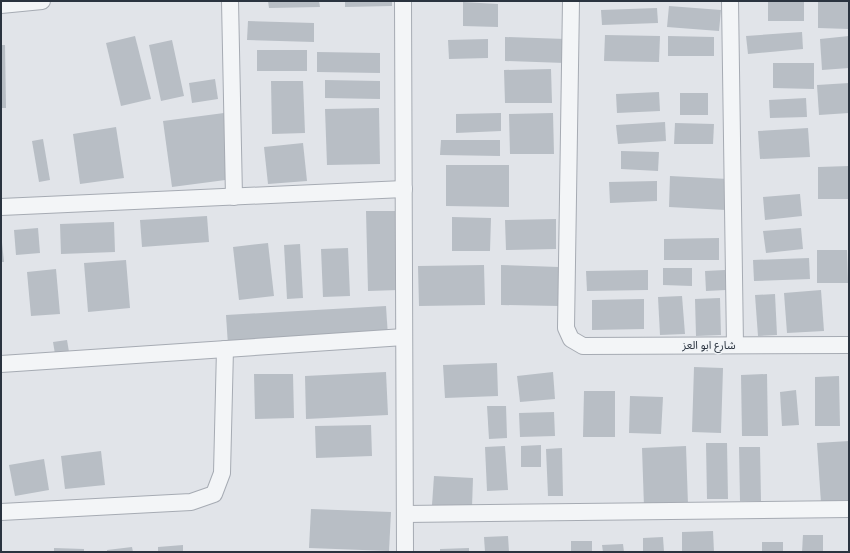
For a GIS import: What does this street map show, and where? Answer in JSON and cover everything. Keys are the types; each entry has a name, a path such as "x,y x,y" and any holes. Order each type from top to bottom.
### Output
{"street":[{"path":"5,3 42,1"},
{"path":"230,1 234,196"},
{"path":"403,1 405,552"},
{"name":"شارع ابو العز","path":"571,1 566,328 571,339 583,346 849,345"},
{"path":"730,1 735,345"},
{"path":"1,207 404,189"},
{"path":"1,364 404,337"},
{"path":"1,512 191,502 214,494 222,473 225,349"},
{"path":"405,514 849,509"}],"building":[{"path":"268,1 319,1 320,7 269,8"},
{"path":"345,1 392,1 392,6 345,7"},
{"path":"804,1 804,21 768,21 768,2"},
{"path":"818,1 849,1 849,29 818,28"},
{"path":"463,2 498,4 498,27 463,26"},
{"path":"669,6 721,10 719,31 667,27"},
{"path":"657,8 658,23 602,25 601,10"},
{"path":"248,21 314,23 314,42 247,40"},
{"path":"802,32 803,49 748,54 746,36"},
{"path":"605,35 660,36 659,62 604,61"},
{"path":"135,36 151,99 121,106 106,43"},
{"path":"668,36 714,37 714,56 668,56"},
{"path":"849,36 849,68 822,70 820,39"},
{"path":"505,37 566,39 565,63 505,61"},
{"path":"488,39 488,58 449,59 448,40"},
{"path":"172,40 184,96 161,101 149,45"},
{"path":"1,45 5,45 6,108 1,108"},
{"path":"257,50 307,50 307,71 257,71"},
{"path":"317,52 380,53 380,73 317,72"},
{"path":"773,63 814,63 814,89 773,88"},
{"path":"551,69 552,103 505,103 504,70"},
{"path":"215,79 218,99 192,103 189,83"},
{"path":"325,80 380,81 380,99 325,98"},
{"path":"271,81 303,81 305,133 272,134"},
{"path":"849,83 849,113 819,115 817,85"},
{"path":"659,92 660,111 617,113 616,94"},
{"path":"680,93 708,93 708,115 680,115"},
{"path":"806,98 807,117 770,118 769,100"},
{"path":"379,108 380,164 327,165 325,109"},
{"path":"224,113 233,179 172,187 163,121"},
{"path":"501,113 501,131 456,133 456,114"},
{"path":"553,113 554,154 510,154 509,114"},
{"path":"665,122 666,141 618,144 616,125"},
{"path":"675,123 714,124 713,144 674,144"},
{"path":"116,127 124,178 80,184 73,134"},
{"path":"808,128 810,157 760,159 758,131"},
{"path":"43,139 50,180 39,182 32,141"},
{"path":"441,140 500,140 500,156 440,155"},
{"path":"303,143 307,181 268,184 264,147"},
{"path":"621,151 659,152 658,171 621,169"},
{"path":"446,165 509,165 509,207 446,206"},
{"path":"849,166 849,199 818,199 818,167"},
{"path":"670,176 728,179 726,210 669,207"},
{"path":"657,181 657,201 610,203 609,182"},
{"path":"800,194 802,216 765,220 763,197"},
{"path":"366,211 397,211 399,290 368,291"},
{"path":"207,216 209,242 142,247 140,220"},
{"path":"452,217 491,218 490,251 452,251"},
{"path":"556,219 556,249 506,250 505,220"},
{"path":"114,222 115,252 61,254 60,224"},
{"path":"38,228 40,253 16,255 14,230"},
{"path":"801,228 803,249 766,253 763,231"},
{"path":"1,233 4,262 1,262"},
{"path":"719,238 719,260 664,260 664,239"},
{"path":"268,243 274,296 239,300 233,247"},
{"path":"300,244 303,298 287,299 284,245"},
{"path":"348,248 350,296 323,297 321,249"},
{"path":"817,250 847,250 848,283 817,283"},
{"path":"809,258 810,279 754,281 753,260"},
{"path":"126,260 130,308 88,312 84,263"},
{"path":"484,265 485,305 419,306 418,266"},
{"path":"501,265 559,267 559,306 501,305"},
{"path":"663,268 692,268 692,286 663,285"},
{"path":"56,269 60,314 31,316 27,272"},
{"path":"648,270 648,290 587,291 586,271"},
{"path":"725,270 726,290 706,291 705,271"},
{"path":"821,290 824,331 787,333 784,293"},
{"path":"775,294 777,335 758,336 755,295"},
{"path":"682,296 685,334 660,335 658,297"},
{"path":"720,298 721,335 696,336 695,299"},
{"path":"644,299 644,329 592,330 592,300"},
{"path":"386,306 388,337 228,345 226,315"},
{"path":"67,340 70,358 56,360 53,342"},
{"path":"497,363 498,396 445,398 443,365"},
{"path":"694,367 723,368 721,433 692,432"},
{"path":"386,372 388,415 306,419 305,376"},
{"path":"553,372 555,399 520,402 517,376"},
{"path":"254,374 293,374 294,418 255,419"},
{"path":"767,374 768,436 742,436 741,375"},
{"path":"839,376 840,426 815,426 815,377"},
{"path":"796,390 799,425 782,426 780,392"},
{"path":"584,391 615,391 615,437 583,437"},
{"path":"630,396 663,397 661,434 629,433"},
{"path":"487,406 506,406 507,438 489,439"},
{"path":"554,412 555,436 520,437 519,413"},
{"path":"371,425 372,456 316,458 315,426"},
{"path":"849,441 849,501 821,503 817,443"},
{"path":"706,443 727,443 728,499 707,499"},
{"path":"541,445 541,467 521,467 521,446"},
{"path":"505,446 508,490 487,491 485,447"},
{"path":"686,446 688,505 644,507 642,448"},
{"path":"739,447 760,447 761,501 740,501"},
{"path":"562,448 563,496 548,496 546,449"},
{"path":"101,451 105,485 65,489 61,456"},
{"path":"44,459 49,490 15,496 9,465"},
{"path":"434,476 473,478 472,507 432,505"},
{"path":"311,509 391,512 389,551 309,548"},
{"path":"713,531 714,552 682,552 682,532"},
{"path":"803,535 823,535 823,552 802,552"},
{"path":"508,536 509,552 485,552 484,537"},
{"path":"663,537 664,552 643,552 643,538"},
{"path":"571,541 592,541 592,552 571,552"},
{"path":"762,542 783,542 783,552 762,552"},
{"path":"623,544 624,552 603,552 602,545"},
{"path":"183,545 183,552 158,552 158,547"},
{"path":"132,547 133,552 107,552 107,550"},
{"path":"54,548 84,549 84,552 54,552"},
{"path":"469,548 469,552 440,552 440,549"}]}
